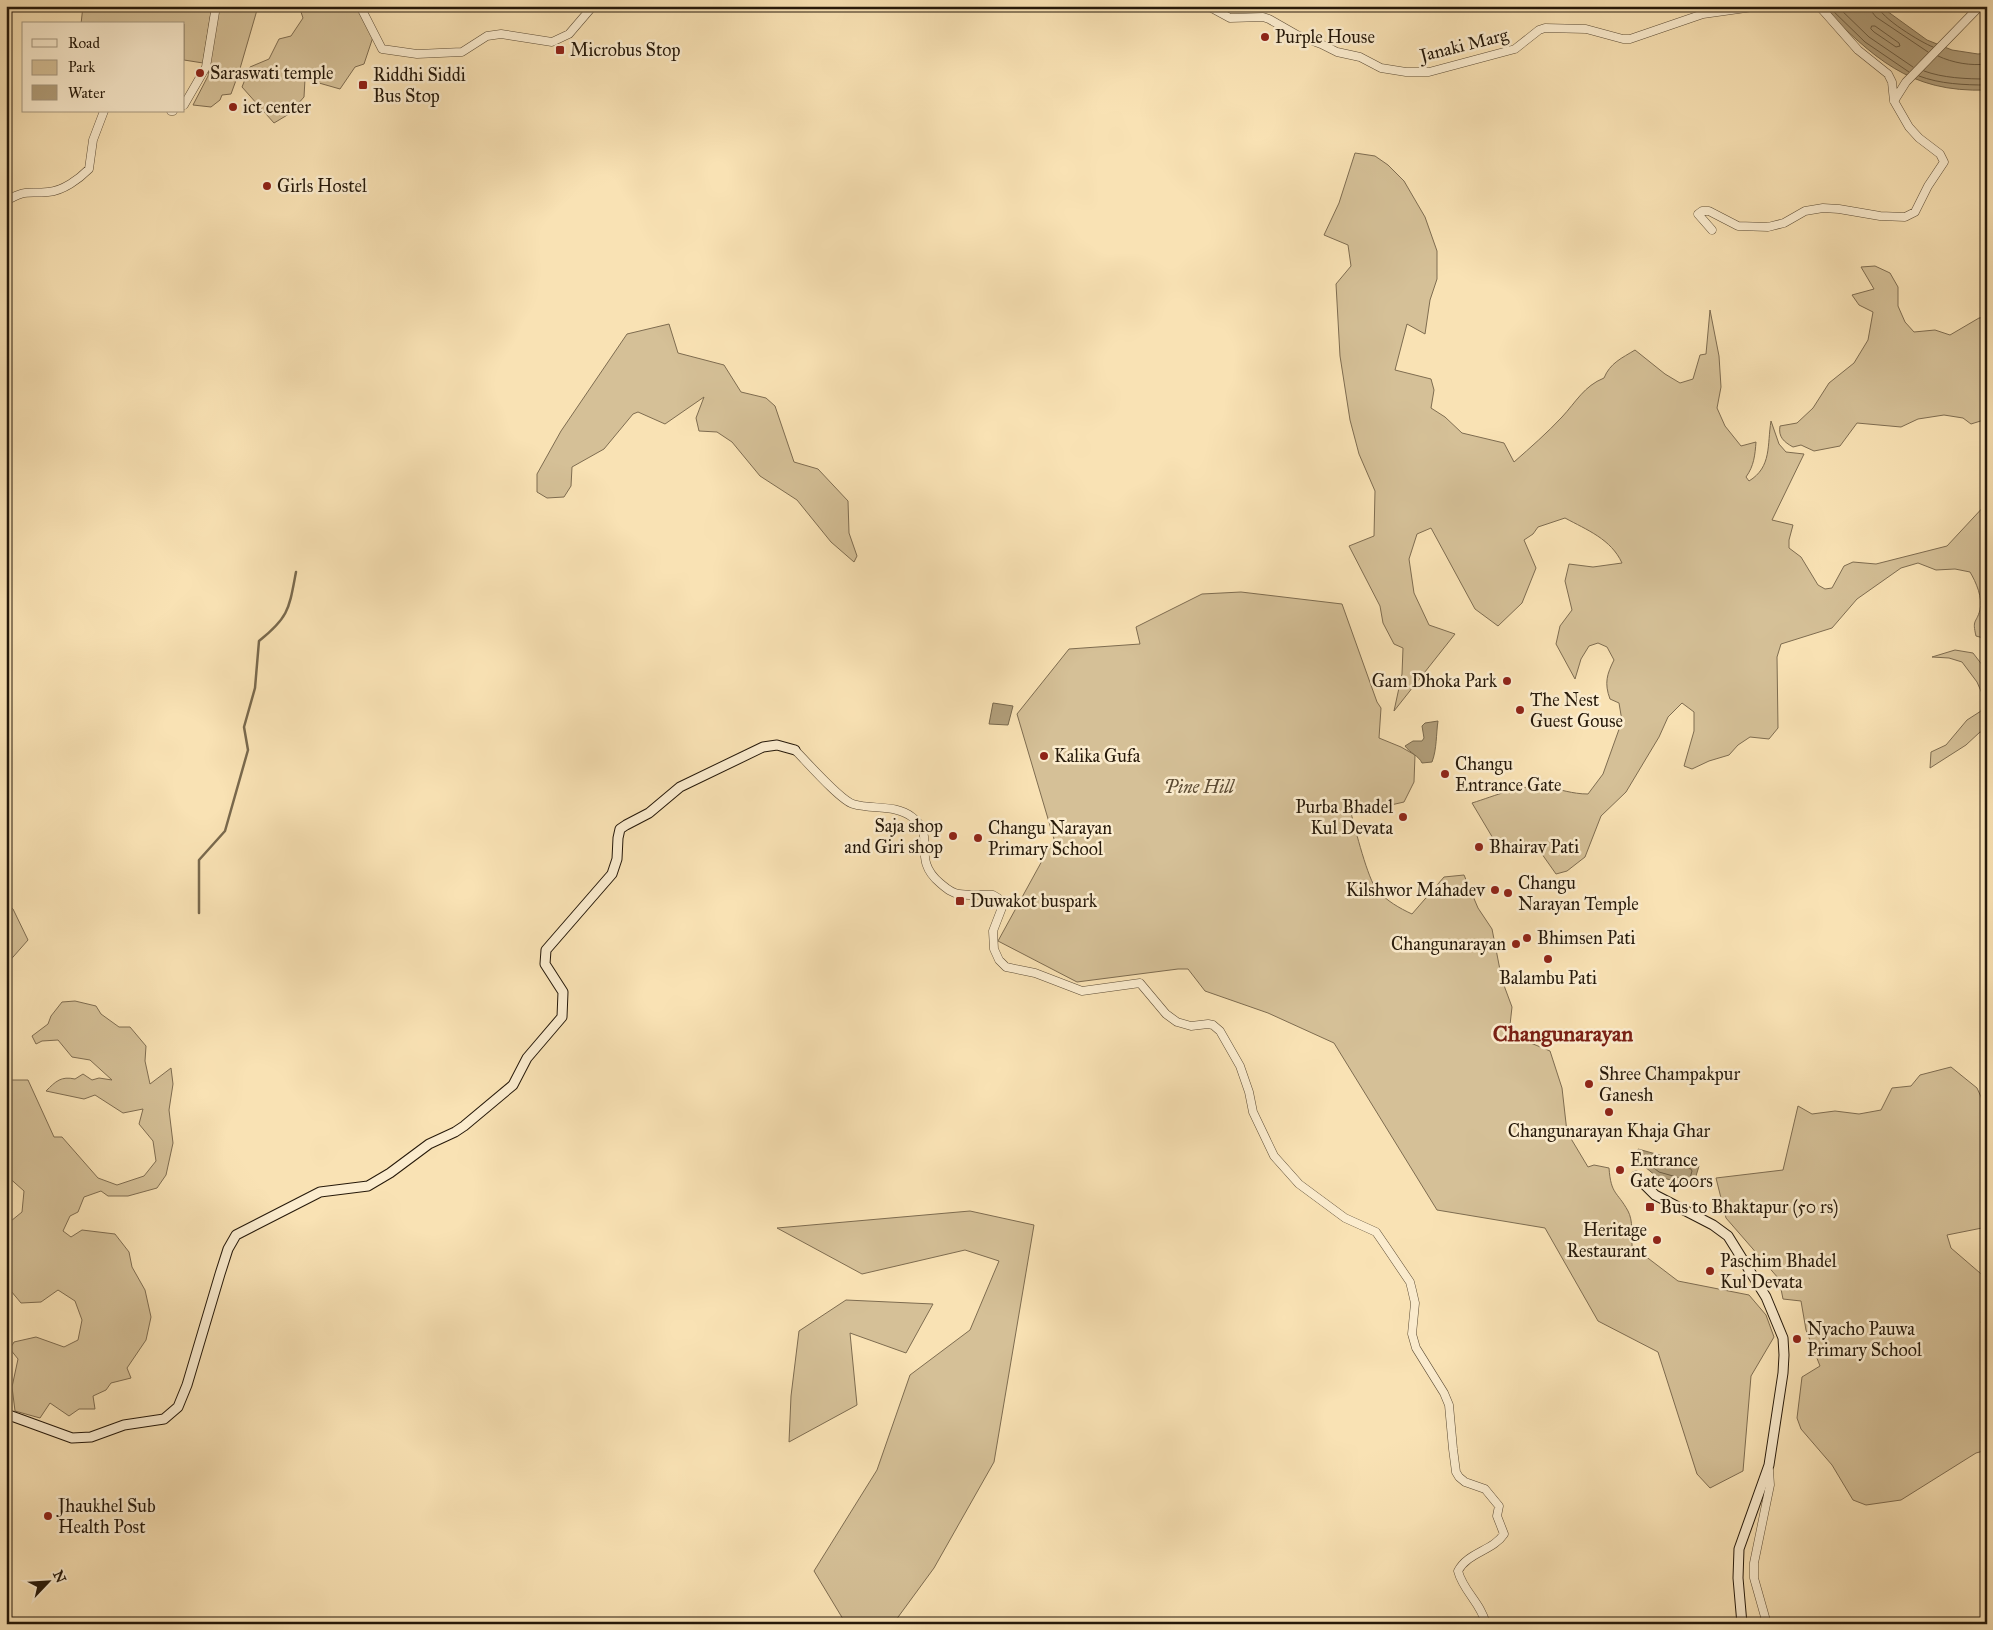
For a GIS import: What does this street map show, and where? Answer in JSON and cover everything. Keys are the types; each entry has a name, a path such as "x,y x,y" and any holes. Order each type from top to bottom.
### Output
{"main road":[{"path":"6,1414 72,1438 90,1437 124,1425 164,1419 178,1407 187,1385 228,1249 236,1235 320,1192 368,1186 390,1173 429,1144 464,1126 513,1085 527,1058 562,1017 563,992 545,964 546,950 612,874 617,859 620,829 649,813 680,787 763,747 777,745 795,750"},
{"path":"1636,1176 1655,1195 1713,1225 1728,1236 1766,1297 1783,1338 1784,1355 1768,1465 1739,1548 1738,1578 1742,1624"}],"street":[{"path":"185,103 206,67 216,6"},
{"path":"360,6 382,49 417,54 462,52 487,36 501,34 552,42 569,34 593,6"},
{"name":"Janaki Marg","path":"1208,6 1230,18 1262,17 1269,19 1297,35 1337,52 1360,57 1381,68 1417,73 1429,72 1515,49 1545,28 1586,29 1623,39 1630,39 1703,14 1760,6"},
{"path":"1712,230 1700,218 1698,214 1702,211 1710,211 1738,226 1768,227 1784,222 1805,211 1823,208 1839,208 1880,216 1905,217 1915,212 1928,186 1944,162 1940,154 1918,138 1909,127 1894,101 1892,82 1888,74 1858,50 1820,7 1816,6"},
{"path":"1894,101 1906,82 1980,6"},
{"path":"6,201 21,192 50,192 77,180 90,169 92,140 104,112"},
{"path":"795,750 841,796 852,804 900,810 917,821 924,832 923,856 926,865 934,878 950,891 959,894 993,895 1001,902 1002,910 992,931 994,949 998,960 1006,966 1035,973 1082,992 1140,983 1166,1014 1177,1022 1191,1026 1208,1024 1217,1028 1240,1066 1249,1092 1253,1112 1274,1156 1299,1184 1345,1218 1376,1232 1410,1282 1415,1303 1412,1338 1449,1405 1452,1449 1456,1472 1465,1482 1485,1489 1499,1506 1497,1516 1504,1534 1498,1542 1464,1562 1458,1571 1463,1586 1481,1609 1486,1624"},
{"path":"1767,1624 1754,1578 1754,1563 1770,1485 1768,1465"}],"green space":[{"path":"83,6 212,6 203,63 185,60 185,22 81,22"},
{"path":"219,6 257,10 231,94 222,95 220,100 211,107 193,105 208,76"},
{"path":"299,6 360,6 373,37 364,64 355,67 340,89 305,79 304,97 289,114 274,123 242,87 250,67 269,59 279,39 291,36 303,18"},
{"path":"1355,153 1375,156 1388,165 1404,181 1425,217 1437,251 1437,279 1430,300 1425,334 1407,324 1395,370 1431,379 1434,390 1431,408 1445,417 1462,433 1504,443 1514,462 1556,423 1591,385 1604,378 1617,361 1635,350 1665,374 1680,383 1693,379 1700,355 1706,354 1710,310 1719,356 1721,387 1717,408 1725,426 1741,446 1756,442 1755,456 1746,477 1749,481 1762,469 1767,455 1771,421 1779,444 1786,452 1804,454 1772,520 1793,525 1789,548 1801,557 1818,585 1825,589 1832,588 1844,566 1853,562 1876,564 1947,546 1987,503 1987,639 1976,636 1974,624 1980,610 1981,600 1977,585 1970,572 1955,569 1936,570 1918,563 1901,568 1857,599 1832,628 1781,644 1777,657 1778,728 1769,739 1750,737 1738,745 1729,755 1692,769 1684,766 1694,731 1694,712 1682,703 1668,717 1659,737 1626,792 1601,816 1585,857 1567,871 1556,874 1537,847 1510,843 1497,845 1472,803 1527,787 1545,787 1588,794 1603,774 1622,721 1619,703 1610,699 1607,688 1608,674 1614,660 1607,647 1598,643 1589,646 1581,659 1575,679 1556,644 1560,626 1572,610 1565,581 1569,564 1593,567 1622,563 1605,541 1565,518 1538,527 1533,534 1524,540 1536,568 1522,603 1498,626 1475,609 1431,528 1417,534 1409,559 1414,593 1429,625 1455,634 1394,711 1402,674 1403,648 1394,644 1383,623 1380,606 1349,546 1374,536 1375,491 1359,454 1350,420 1340,356 1336,284 1351,266 1348,245 1324,235 1339,203"},
{"path":"1875,266 1890,273 1898,287 1898,306 1905,322 1914,332 1935,330 1950,335 1979,318 1987,317 1987,419 1971,424 1963,418 1944,415 1918,419 1901,427 1857,423 1840,446 1814,451 1801,445 1793,447 1782,439 1780,426 1797,423 1813,408 1829,383 1854,363 1868,340 1873,312 1859,305 1852,295 1874,289 1861,267"},
{"path":"669,324 678,353 724,365 741,392 766,398 775,406 794,462 818,469 848,501 849,533 857,556 854,562 831,542 797,500 760,476 732,442 717,432 699,431 696,418 704,397 665,424 638,412 633,414 604,449 572,467 571,486 564,497 547,498 537,492 537,474 561,431 627,334"},
{"name":"Pine Hill","path":"1241,592 1342,604 1377,702 1381,708 1379,738 1415,755 1414,782 1404,802 1369,810 1363,814 1351,813 1373,884 1389,901 1412,914 1444,877 1464,875 1478,908 1492,929 1502,980 1512,1007 1509,1034 1550,1051 1562,1088 1567,1132 1588,1167 1594,1165 1609,1168 1613,1188 1630,1215 1632,1246 1678,1281 1749,1295 1766,1315 1774,1337 1751,1376 1743,1471 1710,1488 1697,1474 1658,1352 1598,1321 1545,1228 1437,1210 1334,1043 1268,1013 1205,991 1188,969 1077,982 998,941 1054,839 1017,714 1069,649 1140,644 1136,627 1202,594"},
{"path":"1955,650 1973,653 1983,666 1987,680 1987,733 1980,732 1966,745 1930,768 1931,752 1946,745 1967,720 1981,711 1984,698 1977,682 1962,662 1949,658 1932,657"},
{"path":"6,903 13,909 28,940 6,965"},
{"path":"75,1001 96,1006 101,1014 119,1027 130,1027 146,1046 145,1061 150,1084 171,1068 173,1084 169,1110 173,1143 166,1175 157,1188 128,1196 108,1196 101,1191 84,1197 78,1212 70,1216 63,1231 71,1237 82,1230 115,1234 129,1252 132,1267 145,1290 151,1317 146,1340 127,1368 131,1378 111,1383 106,1390 93,1396 95,1409 79,1409 69,1416 50,1403 40,1418 15,1411 12,1387 18,1359 10,1349 14,1342 36,1337 64,1347 78,1340 82,1320 75,1301 58,1290 41,1302 21,1303 6,1285 6,1230 11,1221 22,1212 24,1191 6,1175 6,1085 11,1080 28,1080 54,1137 62,1137 98,1178 117,1185 144,1176 156,1161 153,1141 139,1124 143,1109 123,1113 95,1095 84,1099 46,1091 59,1080 66,1078 75,1079 83,1074 92,1080 99,1078 112,1080 90,1060 72,1057 58,1040 42,1041 36,1044 32,1036 48,1024 51,1016 62,1002"},
{"path":"1951,1067 1977,1088 1987,1110 1987,1227 1947,1235 1951,1248 1987,1279 1987,1312 1981,1322 1984,1329 1987,1330 1987,1450 1976,1453 1901,1500 1866,1505 1853,1500 1832,1465 1801,1429 1797,1418 1802,1377 1820,1366 1806,1330 1801,1301 1783,1299 1779,1279 1726,1218 1716,1178 1783,1170 1798,1106 1812,1114 1835,1111 1859,1114 1881,1110 1892,1088 1911,1086 1920,1075"},
{"path":"970,1211 1034,1225 994,1462 934,1568 893,1624 846,1624 814,1571 877,1470 910,1375 970,1330 999,1261 965,1250 862,1274 777,1228"},
{"path":"846,1300 933,1304 906,1353 850,1333 857,1405 789,1442 791,1396 799,1331"}],"water":[{"path":"1821,6 1880,6 1927,40 1952,50 1978,54 1987,53 1987,90 1959,89 1935,85 1914,78 1894,68 1858,41"},
{"path":"993,703 1013,706 1008,725 989,724"},
{"path":"1438,721 1434,757 1432,762 1422,763 1405,746 1413,741 1422,741 1424,738 1422,726 1425,723"},
{"path":"1638,1149 1699,1166 1693,1186 1656,1176 1639,1162"}],"waterway":[{"path":"199,913 199,860 225,831 248,750 244,727 255,688 259,641 269,633 286,611 296,572"}],"place":[{"name":"Purple House","path":"1265,37"},
{"name":"Microbus Stop","path":"560,50"},
{"name":"Saraswati temple","path":"200,73"},
{"name":"Riddhi Siddi Bus Stop","path":"363,85"},
{"name":"ict center","path":"233,107"},
{"name":"Girls Hostel","path":"267,186"},
{"name":"Gam Dhoka Park","path":"1507,681"},
{"name":"The Nest Guest Gouse","path":"1520,710"},
{"name":"Kalika Gufa","path":"1044,756"},
{"name":"Changu Entrance Gate","path":"1445,774"},
{"name":"Purba Bhadel Kul Devata","path":"1403,817"},
{"name":"Saja shop and Giri shop","path":"953,836"},
{"name":"Changu Narayan Primary School","path":"978,838"},
{"name":"Bhairav Pati","path":"1479,847"},
{"name":"Kilshwor Mahadev","path":"1495,890"},
{"name":"Changu Narayan Temple","path":"1508,893"},
{"name":"Duwakot buspark","path":"960,901"},
{"name":"Bhimsen Pati","path":"1527,938"},
{"name":"Changunarayan","path":"1516,944"},
{"name":"Balambu Pati","path":"1548,959"},
{"name":"Shree Champakpur Ganesh","path":"1589,1084"},
{"name":"Changunarayan Khaja Ghar","path":"1609,1112"},
{"name":"Entrance Gate 400rs","path":"1620,1170"},
{"name":"Bus to Bhaktapur (50 rs)","path":"1650,1207"},
{"name":"Heritage Restaurant","path":"1657,1240"},
{"name":"Paschim Bhadel Kul Devata","path":"1710,1271"},
{"name":"Nyacho Pauwa Primary School","path":"1797,1339"},
{"name":"Jhaukhel Sub Health Post","path":"48,1516"}],"district":[{"name":"Changunarayan","path":"1563,1033"}]}
